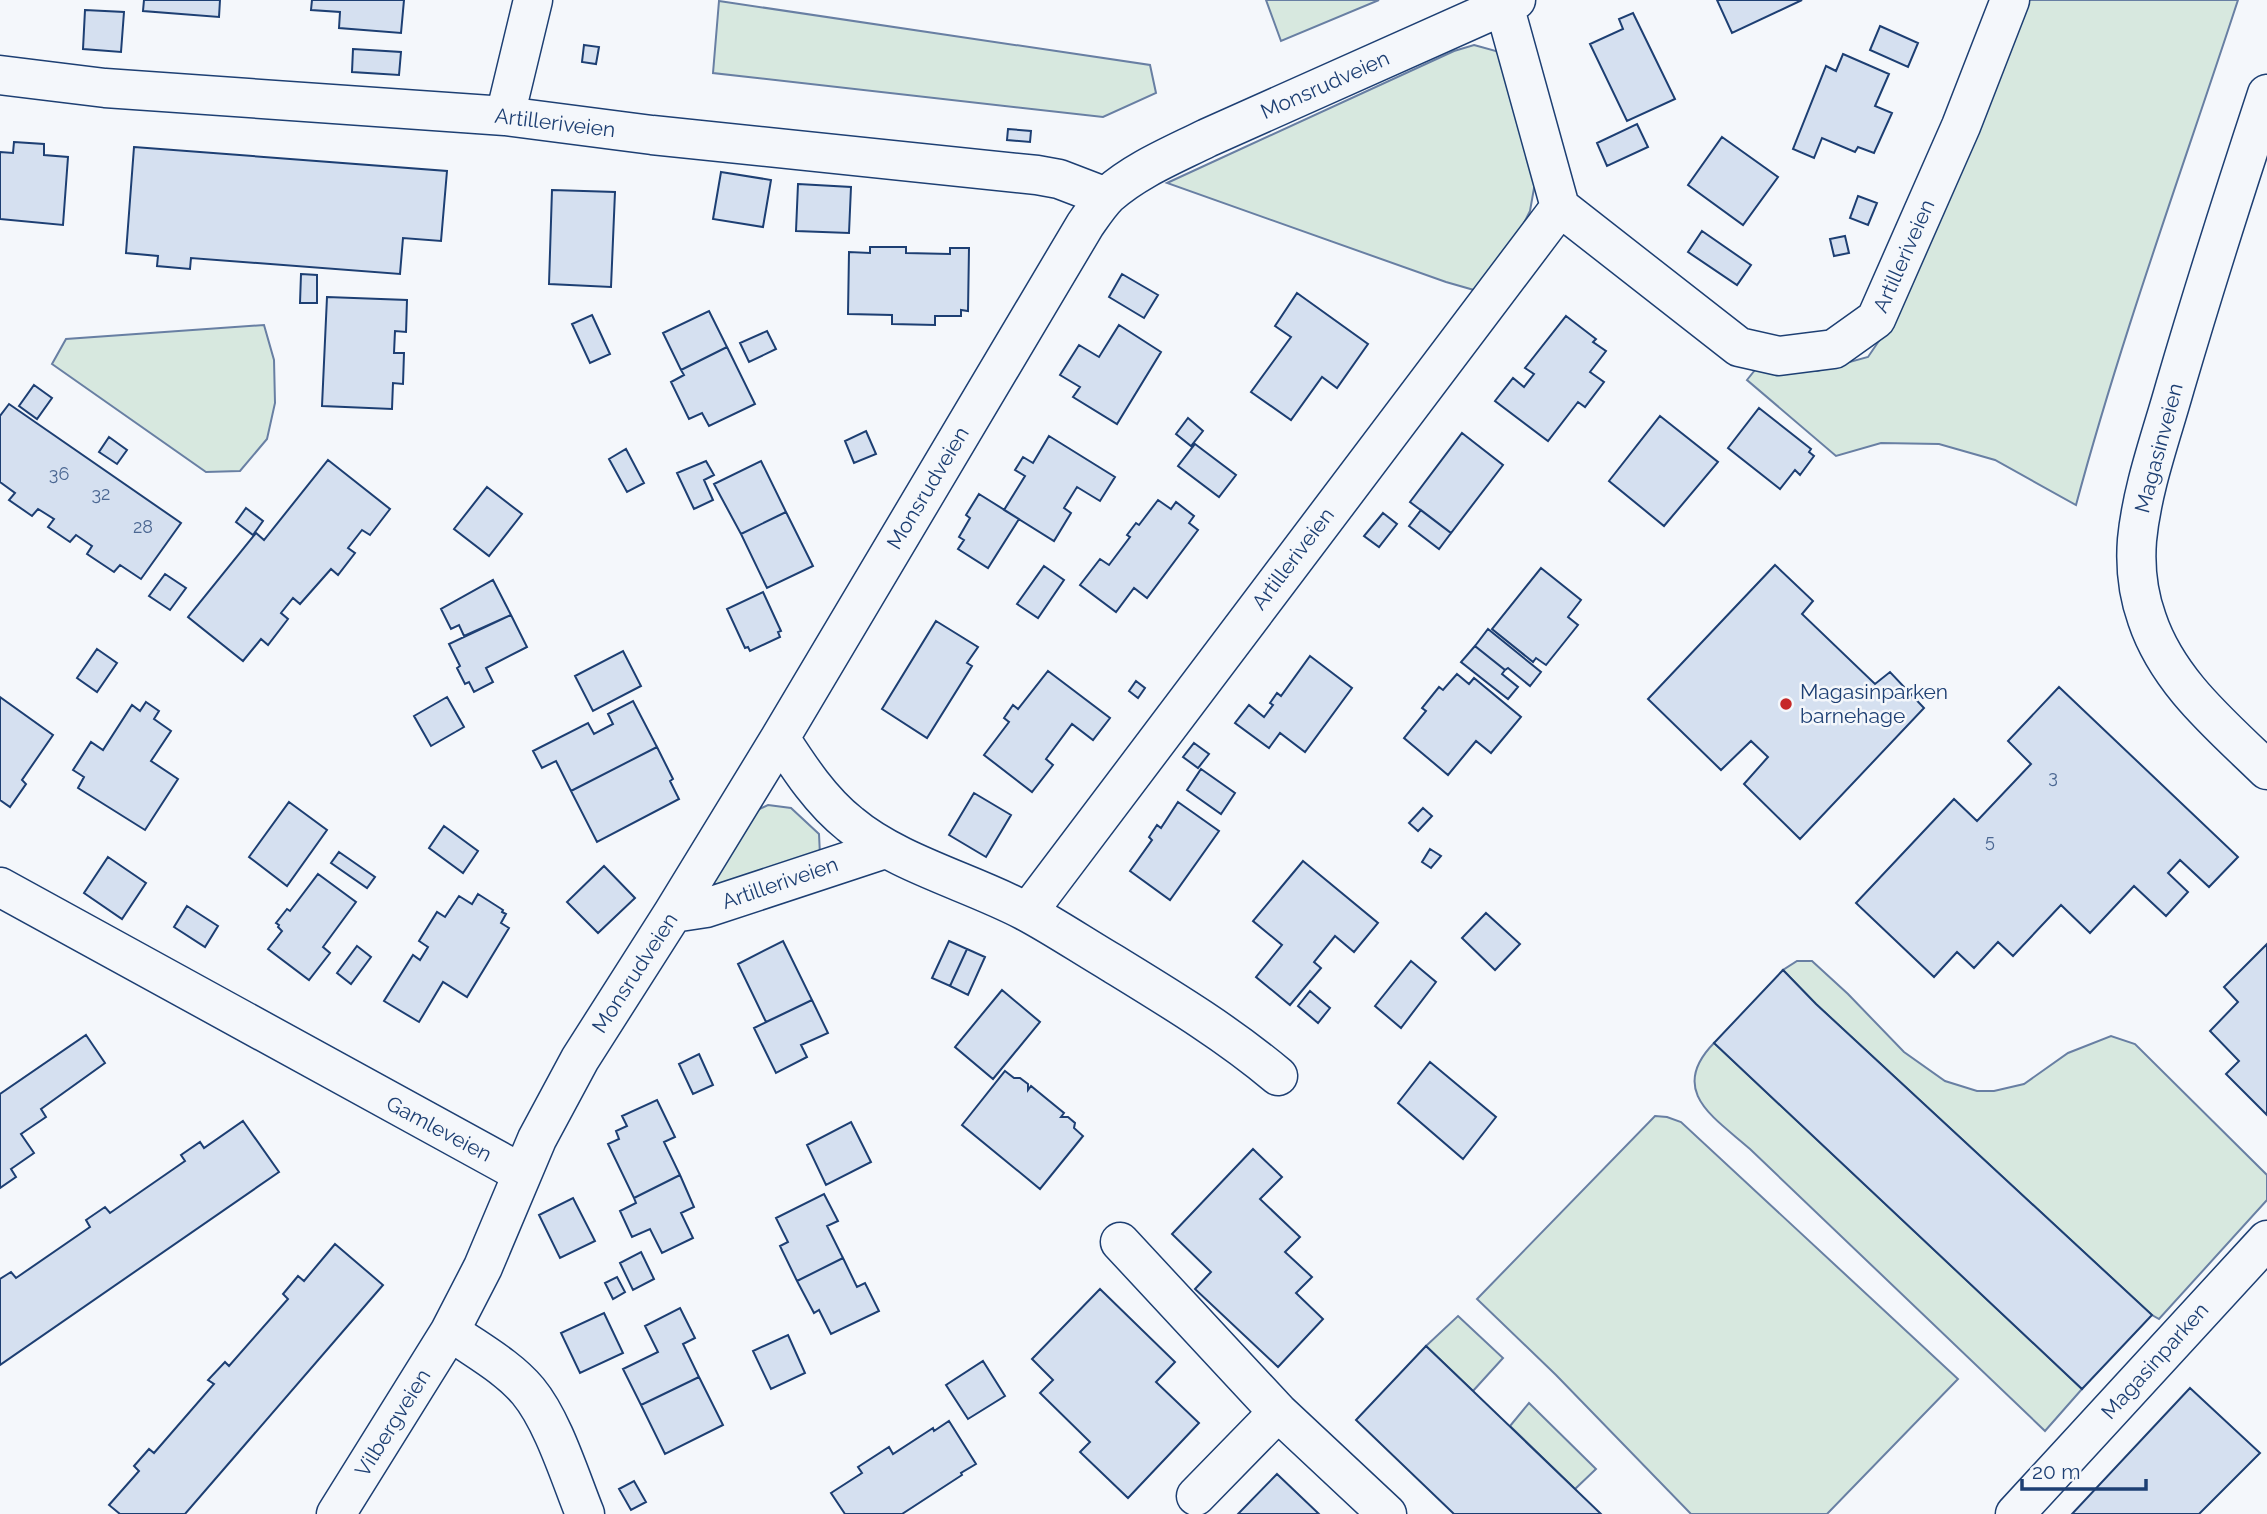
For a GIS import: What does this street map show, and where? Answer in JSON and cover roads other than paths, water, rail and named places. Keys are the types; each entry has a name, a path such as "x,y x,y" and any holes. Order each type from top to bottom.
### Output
{"street":[{"path":"505,116 533,0"},
{"name":"Artilleriveien","path":"1028,912 1560,207 1739,347 1779,356 1834,349 1876,319 1961,127 2010,0"},
{"path":"1510,3 1560,207"},
{"name":"Monsrudveien","path":"522,1173 580,1059 673,914 780,738 1084,225 1106,197 1131,178 1207,138 1510,3"},
{"name":"Artilleriveien","path":"0,75 105,88 505,116 652,135 1037,175 1059,179 1106,197"},
{"name":"Magasinveien","path":"2267,94 2205,285 2149,477 2137,542 2142,604 2156,642 2173,673 2191,696 2267,770"},
{"path":"780,738 802,772 824,798 849,824 885,849 1028,912 1180,1004 1248,1051 1278,1076"},
{"name":"Artilleriveien","path":"673,914 706,908 885,849"},
{"name":"Gamleveien","path":"0,887 522,1173"},
{"path":"522,1173 483,1268 450,1332 503,1368 533,1398 551,1432 585,1514"},
{"name":"Magasinparken","path":"2015,1514 2267,1240"},
{"path":"1120,1242 1278,1412 1387,1514"},
{"name":"Vilbergveien","path":"336,1514 450,1332"},
{"path":"1196,1496 1278,1412"}],"place":[{"name":"Magasinparken barnehage","path":"1786,704"}]}
